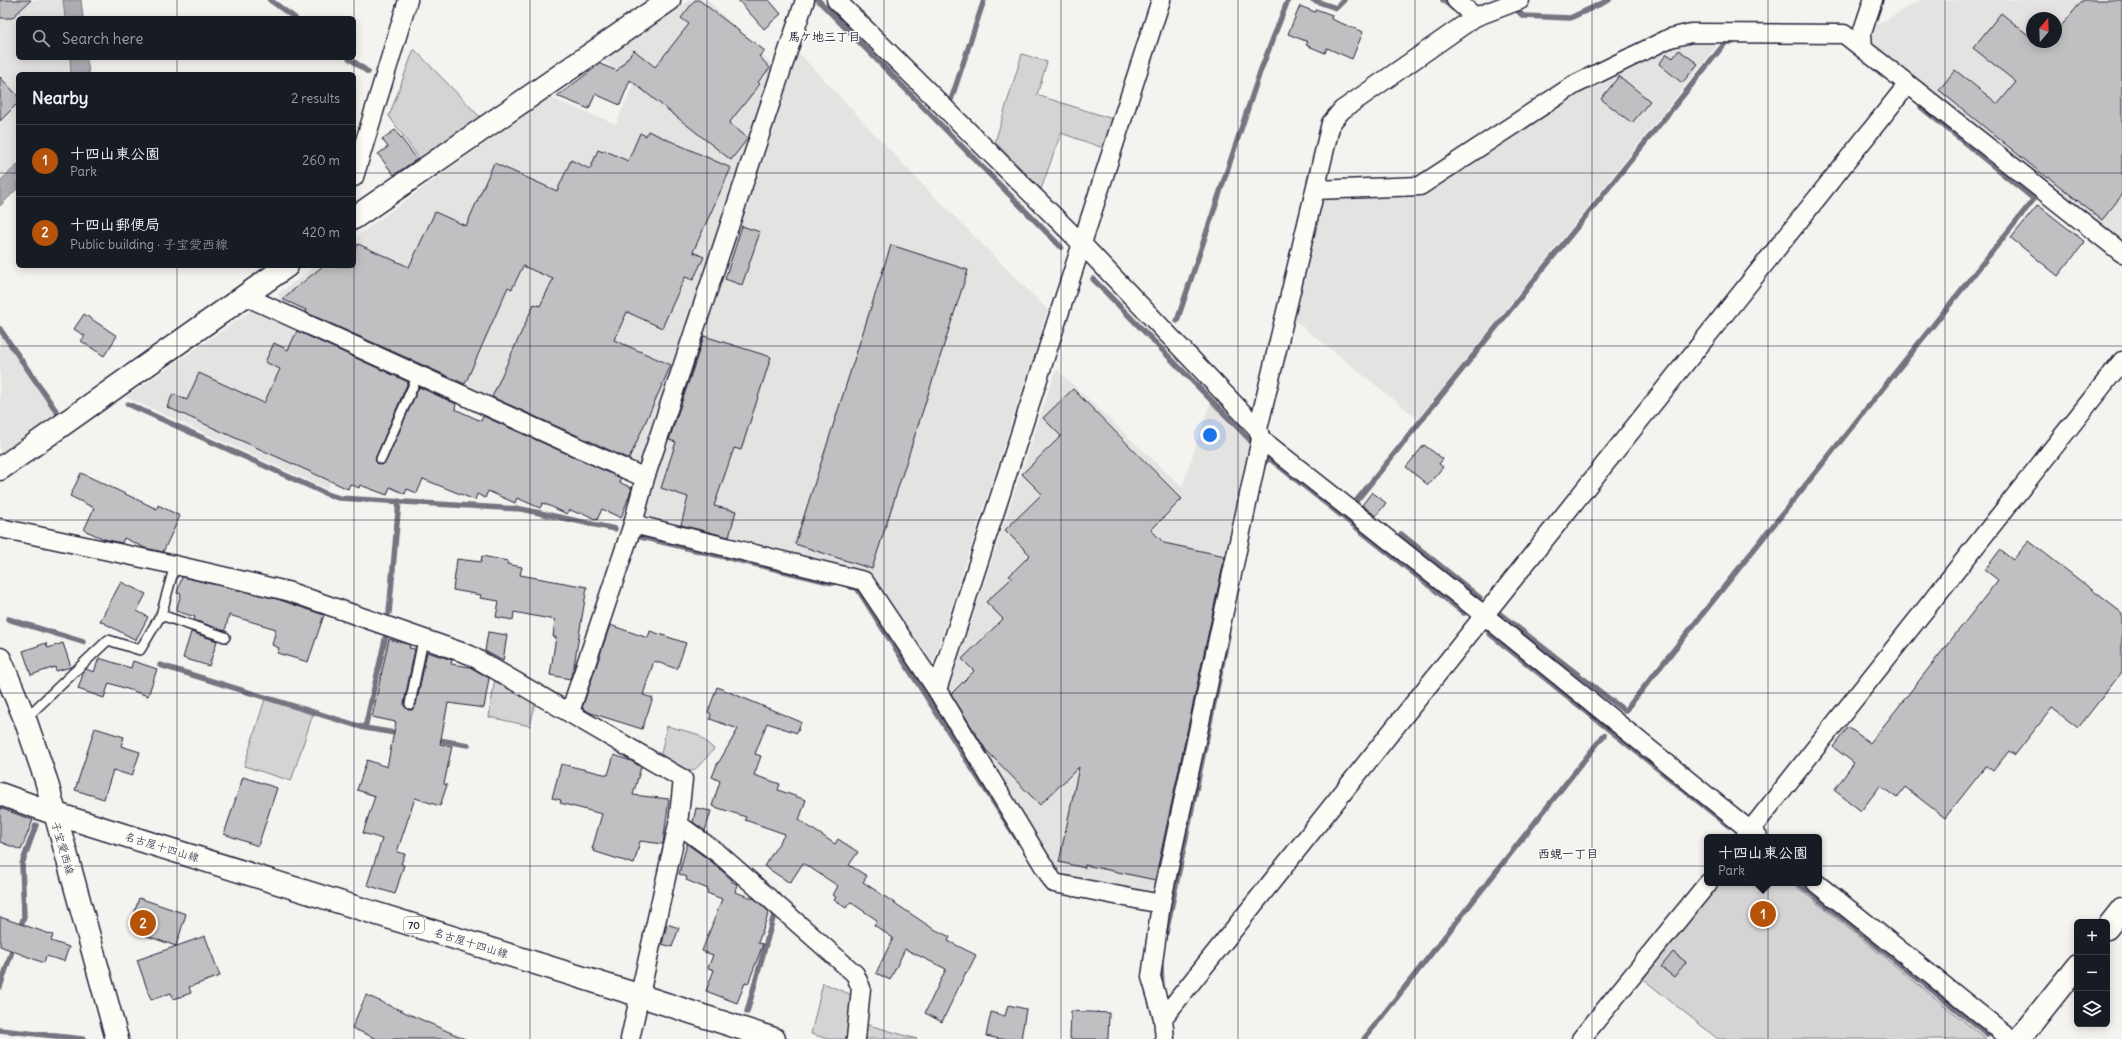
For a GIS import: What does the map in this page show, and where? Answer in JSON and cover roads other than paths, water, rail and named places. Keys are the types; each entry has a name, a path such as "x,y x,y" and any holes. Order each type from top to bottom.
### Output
{"main road":[{"path":"356,217 669,0"},
{"path":"0,469 284,268"},
{"name":"子宝愛西線","path":"0,659 25,719 46,780 53,813 117,1039"},
{"name":"名古屋十四山線","path":"0,794 53,813 638,995 774,1039"},
{"path":"2110,924 2122,909"},
{"path":"2019,1039 2074,970"}],"street":[{"path":"356,170 408,0"},
{"path":"570,712 633,524 645,478 805,0"},
{"path":"836,0 1082,244 1260,434 1485,616 1750,834"},
{"path":"937,690 1160,0"},
{"path":"1456,0 1475,17"},
{"path":"1165,1039 1163,1018 1152,977 1161,904 1260,434 1330,123 1342,110 1475,17 1520,0"},
{"path":"1863,48 1862,33 1873,0"},
{"path":"1315,190 1420,186 1574,85 1670,38 1690,33 1844,34 2122,253"},
{"path":"1163,1018 1908,84"},
{"path":"245,296 645,478"},
{"path":"1752,834 2122,361"},
{"path":"633,524 864,581 937,690 1054,883 1161,904"},
{"path":"0,528 175,565 287,591 423,640 470,655 683,779 678,824 638,995 630,1039"},
{"path":"678,824 719,854 855,974 861,988 856,1039"},
{"path":"1581,1039 1706,886"},
{"path":"1820,886 2011,1039"}],"lane":[{"path":"381,459 418,375"},
{"path":"25,719 108,640 140,650 161,615 175,565"},
{"path":"161,615 225,637"},
{"path":"410,704 423,640"}],"waterway":[{"path":"270,0 292,16"},
{"path":"818,0 1061,247"},
{"path":"951,100 984,0"},
{"path":"1177,321 1260,72 1288,0"},
{"path":"1313,0 1336,8 1344,0"},
{"path":"1443,0 1454,9"},
{"path":"1518,11 1523,16 1570,18 1609,0"},
{"path":"1357,500 1726,42 1733,42"},
{"path":"352,60 368,72"},
{"path":"1500,614 1625,711 2034,199 1921,107"},
{"path":"1093,279 1253,443"},
{"path":"0,329 59,415 64,412"},
{"path":"128,404 329,495 339,498 521,509 615,529"},
{"path":"1263,467 1264,463 1269,458 1464,613"},
{"path":"389,613 399,501"},
{"path":"1401,534 1480,598"},
{"path":"637,536 833,583"},
{"path":"851,587 857,588 1019,842"},
{"path":"8,619 83,642"},
{"path":"1489,633 1729,826"},
{"path":"386,635 365,728 401,734"},
{"path":"1166,933 1228,636"},
{"path":"160,665 365,728"},
{"path":"1364,1039 1604,735"},
{"path":"433,739 468,745"},
{"path":"19,931 24,917 22,864 36,825"},
{"path":"1802,886 1987,1034"},
{"path":"747,1012 775,911"},
{"path":"0,987 14,945"},
{"path":"1161,965 1162,988"},
{"path":"0,1030 83,1039"}],"place":[{"name":"十四山東公園","path":"1763,914"},
{"name":"十四山郵便局","path":"143,923"}],"district":[{"name":"馬ケ地三丁目","path":"824,36"},
{"name":"西蜆一丁目","path":"1568,853"}]}
